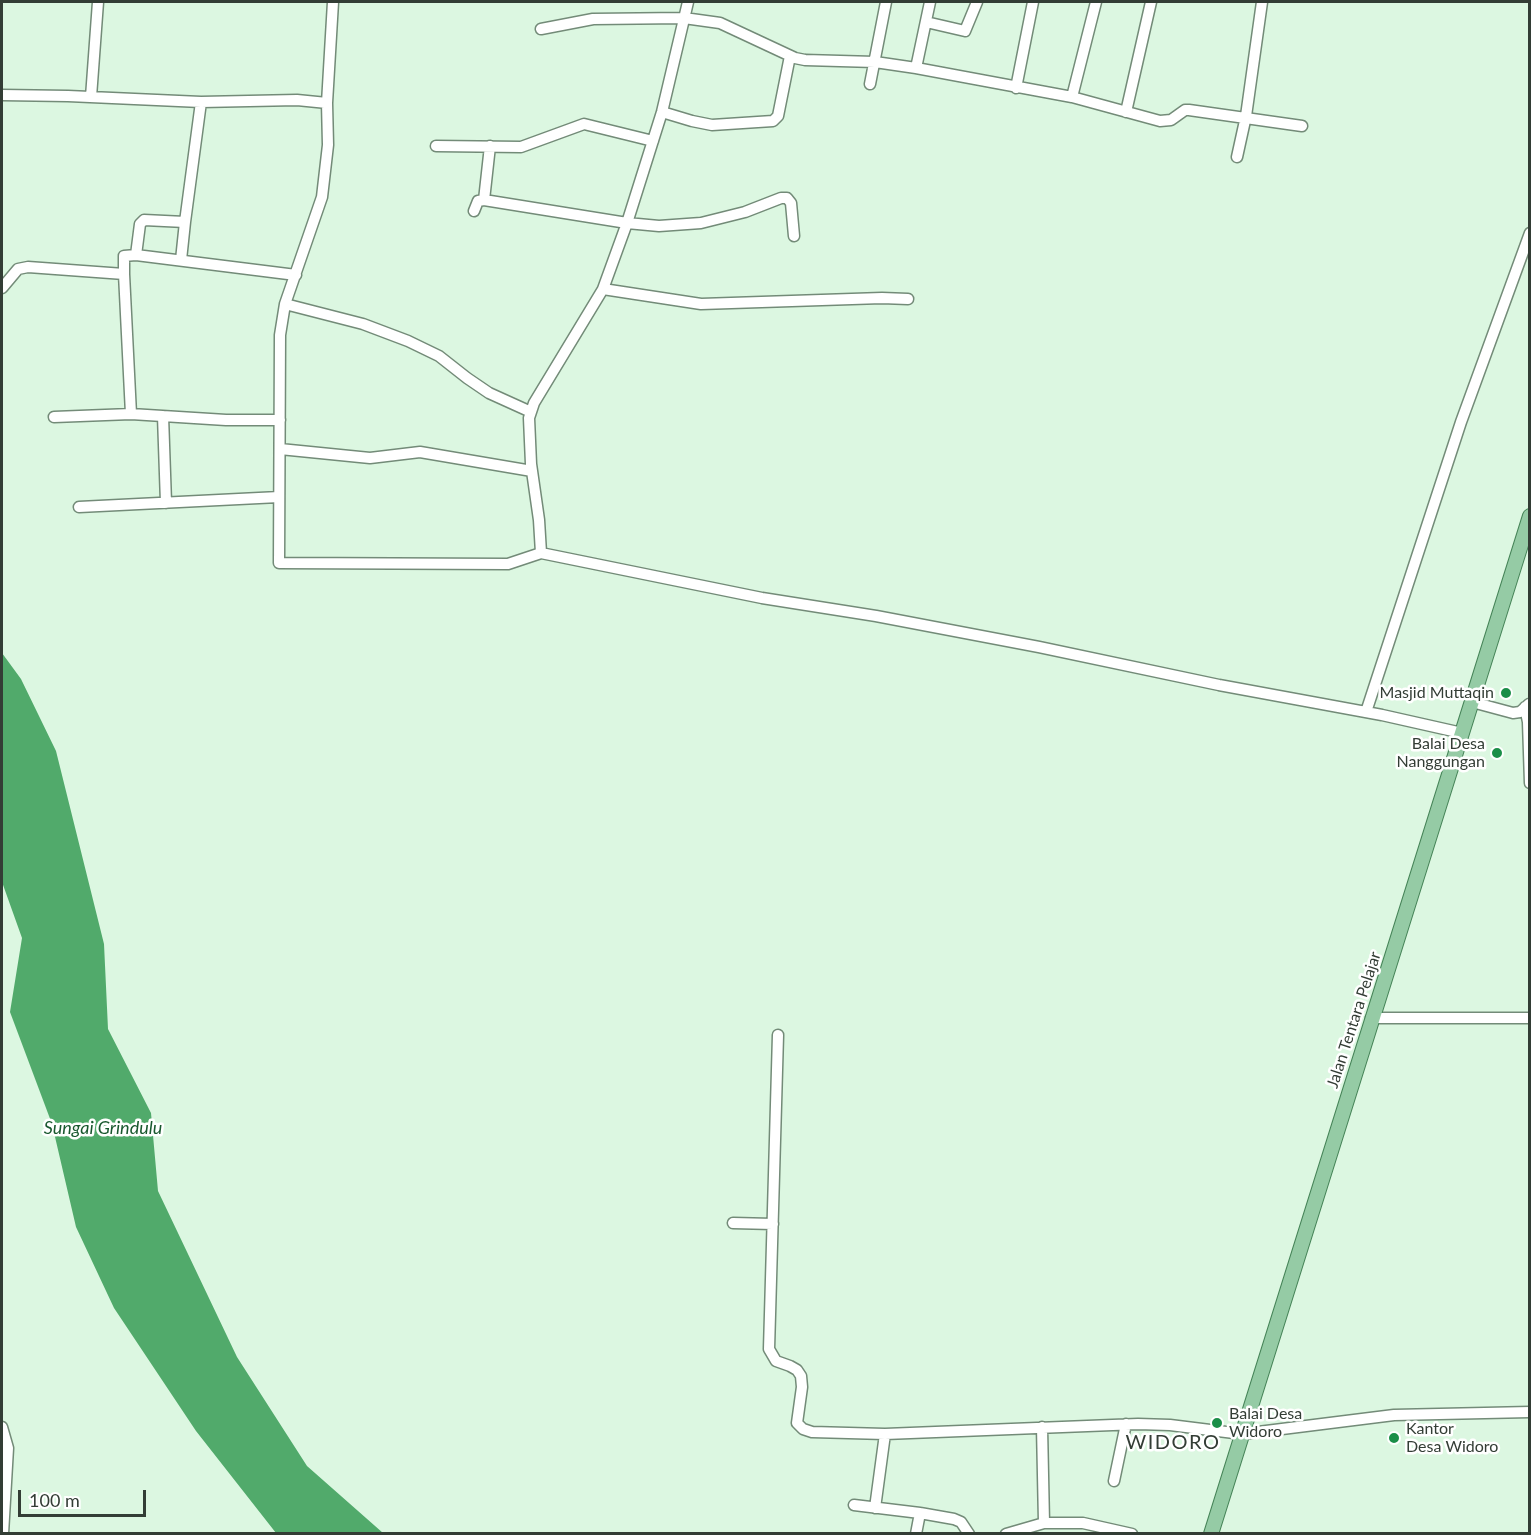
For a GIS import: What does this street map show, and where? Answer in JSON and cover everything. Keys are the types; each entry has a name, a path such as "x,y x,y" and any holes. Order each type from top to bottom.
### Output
{"main road":[{"name":"Jalan Tentara Pelajar","path":"1211,1533 1530,516"}],"street":[{"path":"91,97 98,2"},
{"path":"333,2 327,103 328,145 322,197 285,304 280,335 278,560 281,564 508,564 540,553 762,598 1028,644 1462,733"},
{"path":"540,553 529,418 534,403 603,289 627,223 662,112 688,2"},
{"path":"870,84 886,2"},
{"path":"916,68 930,2"},
{"path":"926,22 965,31 977,2"},
{"path":"1016,87 1033,2"},
{"path":"1072,97 1096,2"},
{"path":"1126,112 1151,2"},
{"path":"1237,157 1246,116 1262,2"},
{"path":"541,29 593,19 684,18 720,23 790,56 805,60 875,62 916,68 1072,97 1167,121 1185,110 1246,116 1302,126"},
{"path":"662,112 712,125 773,121 778,116 790,56"},
{"path":"2,95 201,102 297,100 327,103"},
{"path":"181,260 201,102"},
{"path":"436,146 521,147 584,124 653,141"},
{"path":"484,200 490,146"},
{"path":"474,211 478,201 484,200 659,226 701,223 745,212 784,198 790,200 791,203 795,236"},
{"path":"136,255 140,224 144,220 185,222"},
{"path":"1366,712 1461,422 1530,233"},
{"path":"131,414 124,256 136,255 296,275"},
{"path":"2,288 21,268 67,268 124,274"},
{"path":"603,289 701,304 908,299"},
{"path":"285,304 363,324 408,341 439,356 489,393 531,412"},
{"path":"54,417 131,414 225,420 280,420"},
{"path":"163,416 166,503"},
{"path":"280,449 370,458 420,452 532,471"},
{"path":"78,507 279,497"},
{"path":"1472,702 1513,713 1520,712 1527,706"},
{"path":"1527,706 1530,783"},
{"path":"1371,1018 1530,1018"},
{"path":"778,1035 769,1349 776,1361 790,1365 801,1376 802,1387 797,1423 803,1429 812,1432 885,1434 1126,1424 1170,1425 1242,1434 1394,1415 1530,1412"},
{"path":"733,1223 773,1224"},
{"path":"1114,1480 1126,1424"},
{"path":"2,1427 8,1448 3,1533"},
{"path":"1042,1427 1044,1523"},
{"path":"875,1508 885,1434"},
{"path":"854,1505 954,1519 961,1522 969,1533"},
{"path":"916,1533 920,1513"},
{"path":"1006,1533 1044,1523 1068,1528 1083,1523 1132,1533"}],"water":[{"name":"Sungai Grindulu","path":"2,653 21,679 56,751 104,944 108,1029 151,1113 158,1191 237,1357 307,1466 383,1533 276,1533 196,1431 114,1308 76,1227 52,1124 10,1012 22,938 2,882"}],"place":[{"name":"Masjid Muttaqin","path":"1506,693"},
{"name":"Balai Desa Nanggungan","path":"1497,753"},
{"name":"Balai Desa Widoro","path":"1217,1423"},
{"name":"Kantor Desa Widoro","path":"1394,1438"}],"district":[{"name":"WIDORO","path":"1173,1443"}]}
